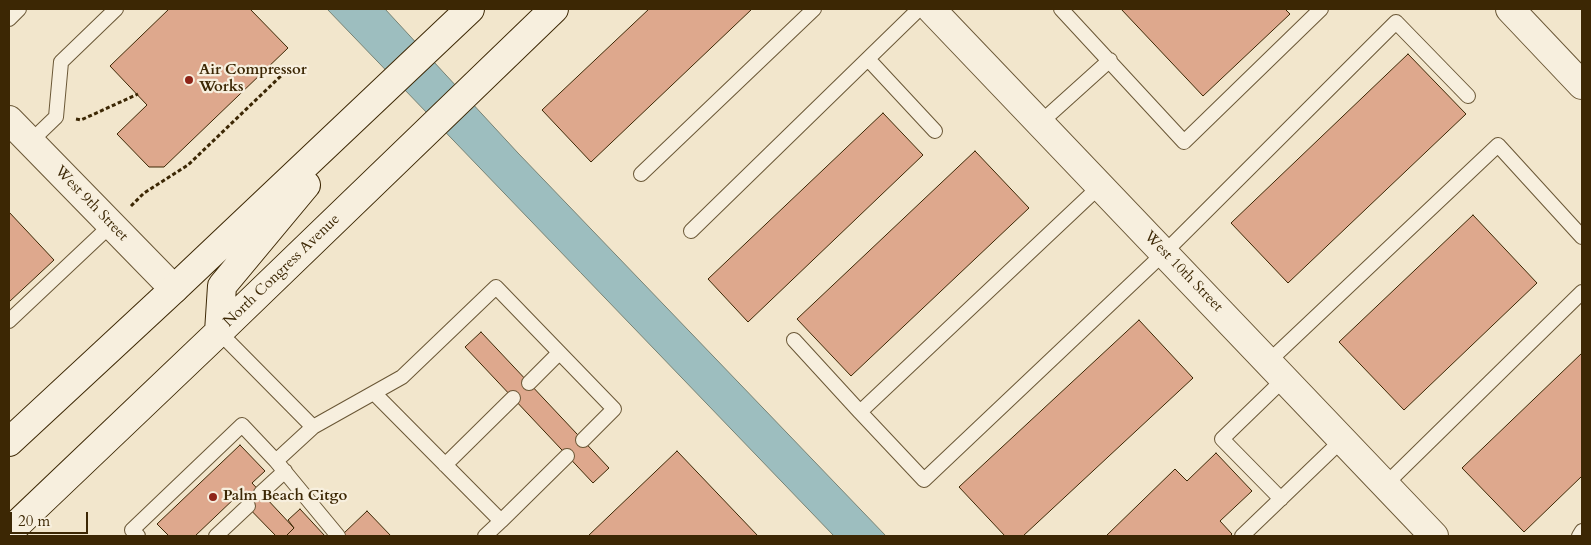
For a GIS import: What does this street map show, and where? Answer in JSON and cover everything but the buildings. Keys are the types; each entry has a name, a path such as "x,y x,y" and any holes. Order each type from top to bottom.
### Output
{"street":[{"path":"9,442 470,9"},
{"name":"North Congress Avenue","path":"9,532 554,9"},
{"name":"West 10th Street","path":"931,9 1434,536"},
{"path":"1510,9 1582,85"},
{"path":"219,332 222,286 387,88"},
{"name":"West 9th Street","path":"16,132 174,289"}],"lane":[{"path":"9,19 20,9"},
{"path":"16,132 56,116 61,62 116,9"},
{"path":"691,231 919,9"},
{"path":"1062,9 1184,142 1321,9"},
{"path":"641,174 806,11"},
{"path":"794,340 924,480 1164,253 1396,22 1468,96"},
{"path":"868,59 935,131"},
{"path":"1040,123 1110,60"},
{"path":"1281,499 1222,439 1276,371 1498,145 1582,237"},
{"path":"860,412 1100,186"},
{"path":"9,321 111,225"},
{"path":"261,493 280,466 313,427 402,377 496,287 614,409 583,440"},
{"path":"1385,484 1582,292"},
{"path":"219,332 313,427"},
{"path":"529,383 559,353"},
{"path":"374,392 501,521"},
{"path":"446,465 513,398"},
{"path":"138,536 132,530 242,425 280,466 338,536"},
{"path":"1242,536 1342,440"},
{"path":"485,536 567,456"},
{"path":"216,536 248,506"},
{"path":"1579,536 1582,531"}],"path":[{"path":"111,225 144,193 188,165 286,71"},
{"path":"56,116 81,120 138,94"}],"water":[{"path":"327,9 385,9 518,153 886,536 834,536"}],"place":[{"name":"Air Compressor Works","path":"189,80"},
{"name":"Palm Beach Citgo","path":"213,497"}]}
